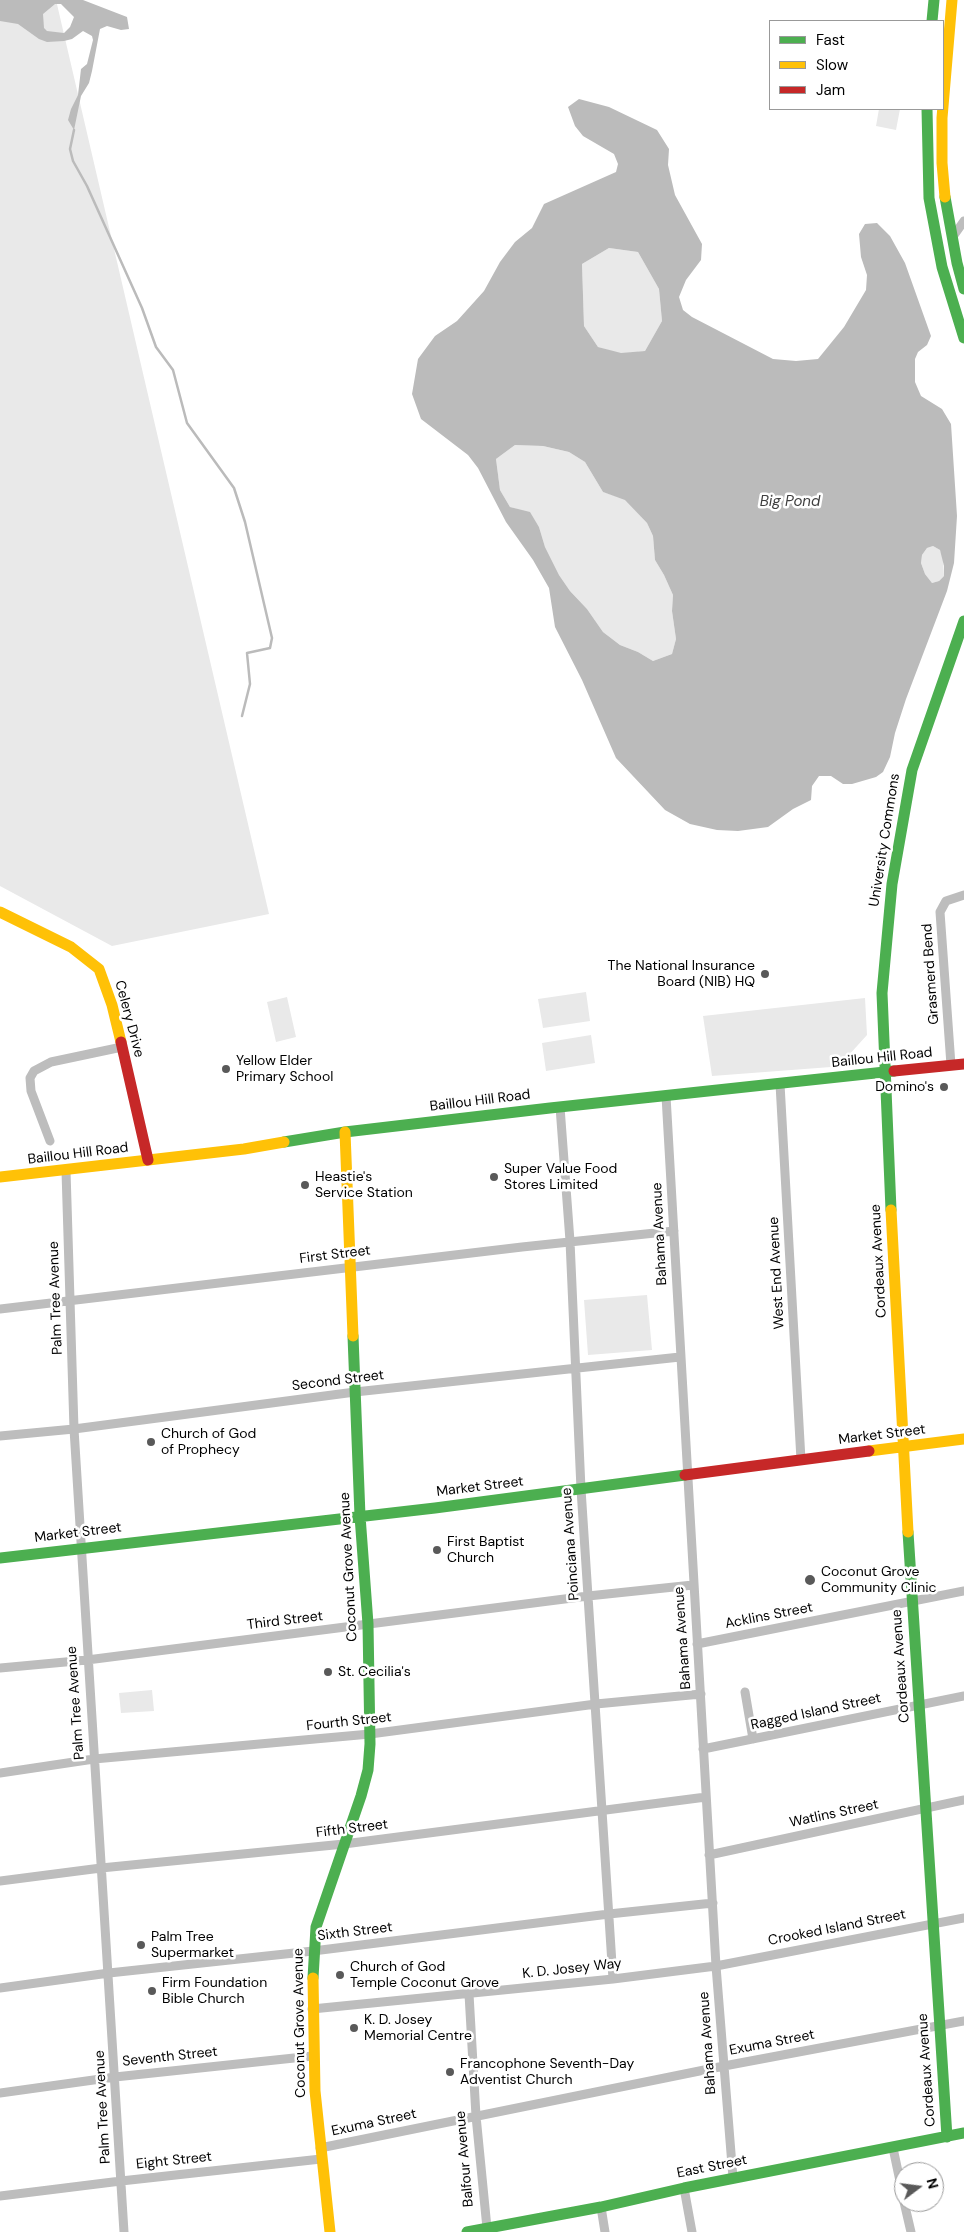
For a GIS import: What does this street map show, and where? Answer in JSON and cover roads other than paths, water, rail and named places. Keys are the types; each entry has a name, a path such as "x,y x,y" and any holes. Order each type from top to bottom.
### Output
{"main road":[{"path":"932,20 934,0"},
{"path":"944,94 952,0"},
{"path":"927,110 929,198 942,266 964,338"},
{"path":"943,110 942,164 945,195 952,238 964,289"},
{"name":"University Commons","path":"884,1073 882,994 888,918 898,839 912,770 964,621"},
{"name":"Celery Drive","path":"0,912 71,947 90,960 99,969 106,985 122,1047 148,1160"},
{"name":"Baillou Hill Road","path":"0,1177 66,1171 244,1149 345,1132 964,1064"},
{"name":"Cordeaux Avenue","path":"884,1073 912,1601 947,2137"},
{"name":"Coconut Grove Avenue","path":"330,2232 313,2056 313,1951 321,1910 368,1770 370,1734 368,1624 360,1516 345,1132"},
{"name":"Market Street","path":"0,1558 687,1476 964,1439"},
{"name":"East Street","path":"466,2232 487,2230 733,2178 964,2133"}],"street":[{"path":"952,238 964,221"},
{"name":"Grasmerd Bend","path":"951,1065 940,912 946,901 964,895"},
{"path":"50,1141 31,1090 30,1078 34,1071 51,1062 122,1047"},
{"name":"West End Avenue","path":"780,1084 800,1460"},
{"name":"Bahama Avenue","path":"666,1096 716,1966 733,2178"},
{"name":"Poinciana Avenue","path":"560,1107 570,1241 581,1489 613,1979"},
{"name":"Palm Tree Avenue","path":"66,1171 74,1429 80,1548 109,1973 124,2232"},
{"name":"First Street","path":"0,1309 570,1241 674,1231"},
{"name":"Second Street","path":"0,1436 74,1429 356,1392 680,1357"},
{"name":"Third Street","path":"0,1668 87,1660 588,1596 693,1585"},
{"name":"Acklins Street","path":"697,1644 964,1591"},
{"path":"745,1692 753,1739"},
{"name":"Fourth Street","path":"0,1773 94,1759 370,1734 596,1704 701,1694"},
{"name":"Ragged Island Street","path":"703,1750 964,1696"},
{"name":"Fifth Street","path":"0,1881 101,1868 344,1844 706,1797"},
{"name":"Watlins Street","path":"710,1855 964,1800"},
{"name":"Sixth Street","path":"0,1988 109,1973 313,1951 713,1903"},
{"name":"Crooked Island Street","path":"716,1966 964,1918"},
{"name":"K. D. Josey Way","path":"312,2009 406,1998 469,1994 613,1979 716,1966"},
{"name":"Balfour Avenue","path":"469,1994 476,2116 487,2230"},
{"name":"Exuma Street","path":"321,2154 476,2116 724,2066 964,2021"},
{"name":"Seventh Street","path":"0,2093 115,2077 313,2056"},
{"path":"893,2148 896,2162"},
{"name":"Eight Street","path":"0,2196 321,2154"},
{"path":"684,2188 692,2232"},
{"path":"601,2207 605,2232"},
{"path":"906,2212 911,2232"}],"water":[{"path":"0,0 83,0 127,17 129,29 121,30 107,26 100,29 89,83 81,96 74,130 68,120 78,95 81,69 87,64 93,40 92,36 83,31 72,39 47,42 39,39 18,24 0,21","holes":["55,4 61,4 74,17 70,27 64,33 47,31 44,28 43,14"]},
{"name":"Big Pond","path":"579,99 609,107 657,130 669,149 668,165 675,195 702,244 701,260 686,280 679,297 683,310 692,317 773,359 796,361 818,359 844,327 866,290 867,275 861,257 859,234 865,224 877,223 890,236 905,263 931,336 927,345 918,352 915,359 915,382 921,396 942,409 951,424 957,516 954,563 947,591 906,699 895,733 890,757 883,772 876,777 852,784 843,784 831,776 819,776 812,786 811,800 793,809 768,827 738,831 717,830 690,824 665,810 616,758 582,680 555,627 549,588 533,560 506,522 478,468 468,455 421,419 412,394 418,359 435,336 457,321 484,291 500,262 515,242 532,228 544,204 616,172 618,164 614,154 583,136 575,126 568,107","holes":["609,248 638,252 659,289 662,321 645,351 621,353 598,347 584,326 582,264","515,445 543,446 569,452 585,462 603,492 625,500 647,523 653,536 655,560 673,595 672,611 676,639 672,654 653,661 638,652 620,645 603,632 559,575 545,547 539,527 530,512 510,507 500,490 496,459","933,546 940,550 944,566 944,576 939,581 932,583 925,574 921,563 922,555 927,548"]}],"waterway":[{"path":"74,130 70,149 73,161 87,186 142,308 156,347 173,370 187,423 234,488 245,522 272,638 270,648 247,653 250,684 242,716"}],"place":[{"name":"The National Insurance Board (NIB) HQ","path":"765,974"},
{"name":"Yellow Elder Primary School","path":"226,1069"},
{"name":"Domino's","path":"944,1087"},
{"name":"Super Value Food Stores Limited","path":"494,1177"},
{"name":"Heastie's Service Station","path":"305,1185"},
{"name":"Church of God of Prophecy","path":"151,1442"},
{"name":"First Baptist Church","path":"437,1550"},
{"name":"Coconut Grove Community Clinic","path":"810,1580"},
{"name":"St. Cecilia's","path":"328,1672"},
{"name":"Palm Tree Supermarket","path":"141,1945"},
{"name":"Church of God Temple Coconut Grove","path":"340,1975"},
{"name":"Firm Foundation Bible Church","path":"152,1991"},
{"name":"K. D. Josey Memorial Centre","path":"354,2028"},
{"name":"Francophone Seventh-Day Adventist Church","path":"450,2072"}]}
